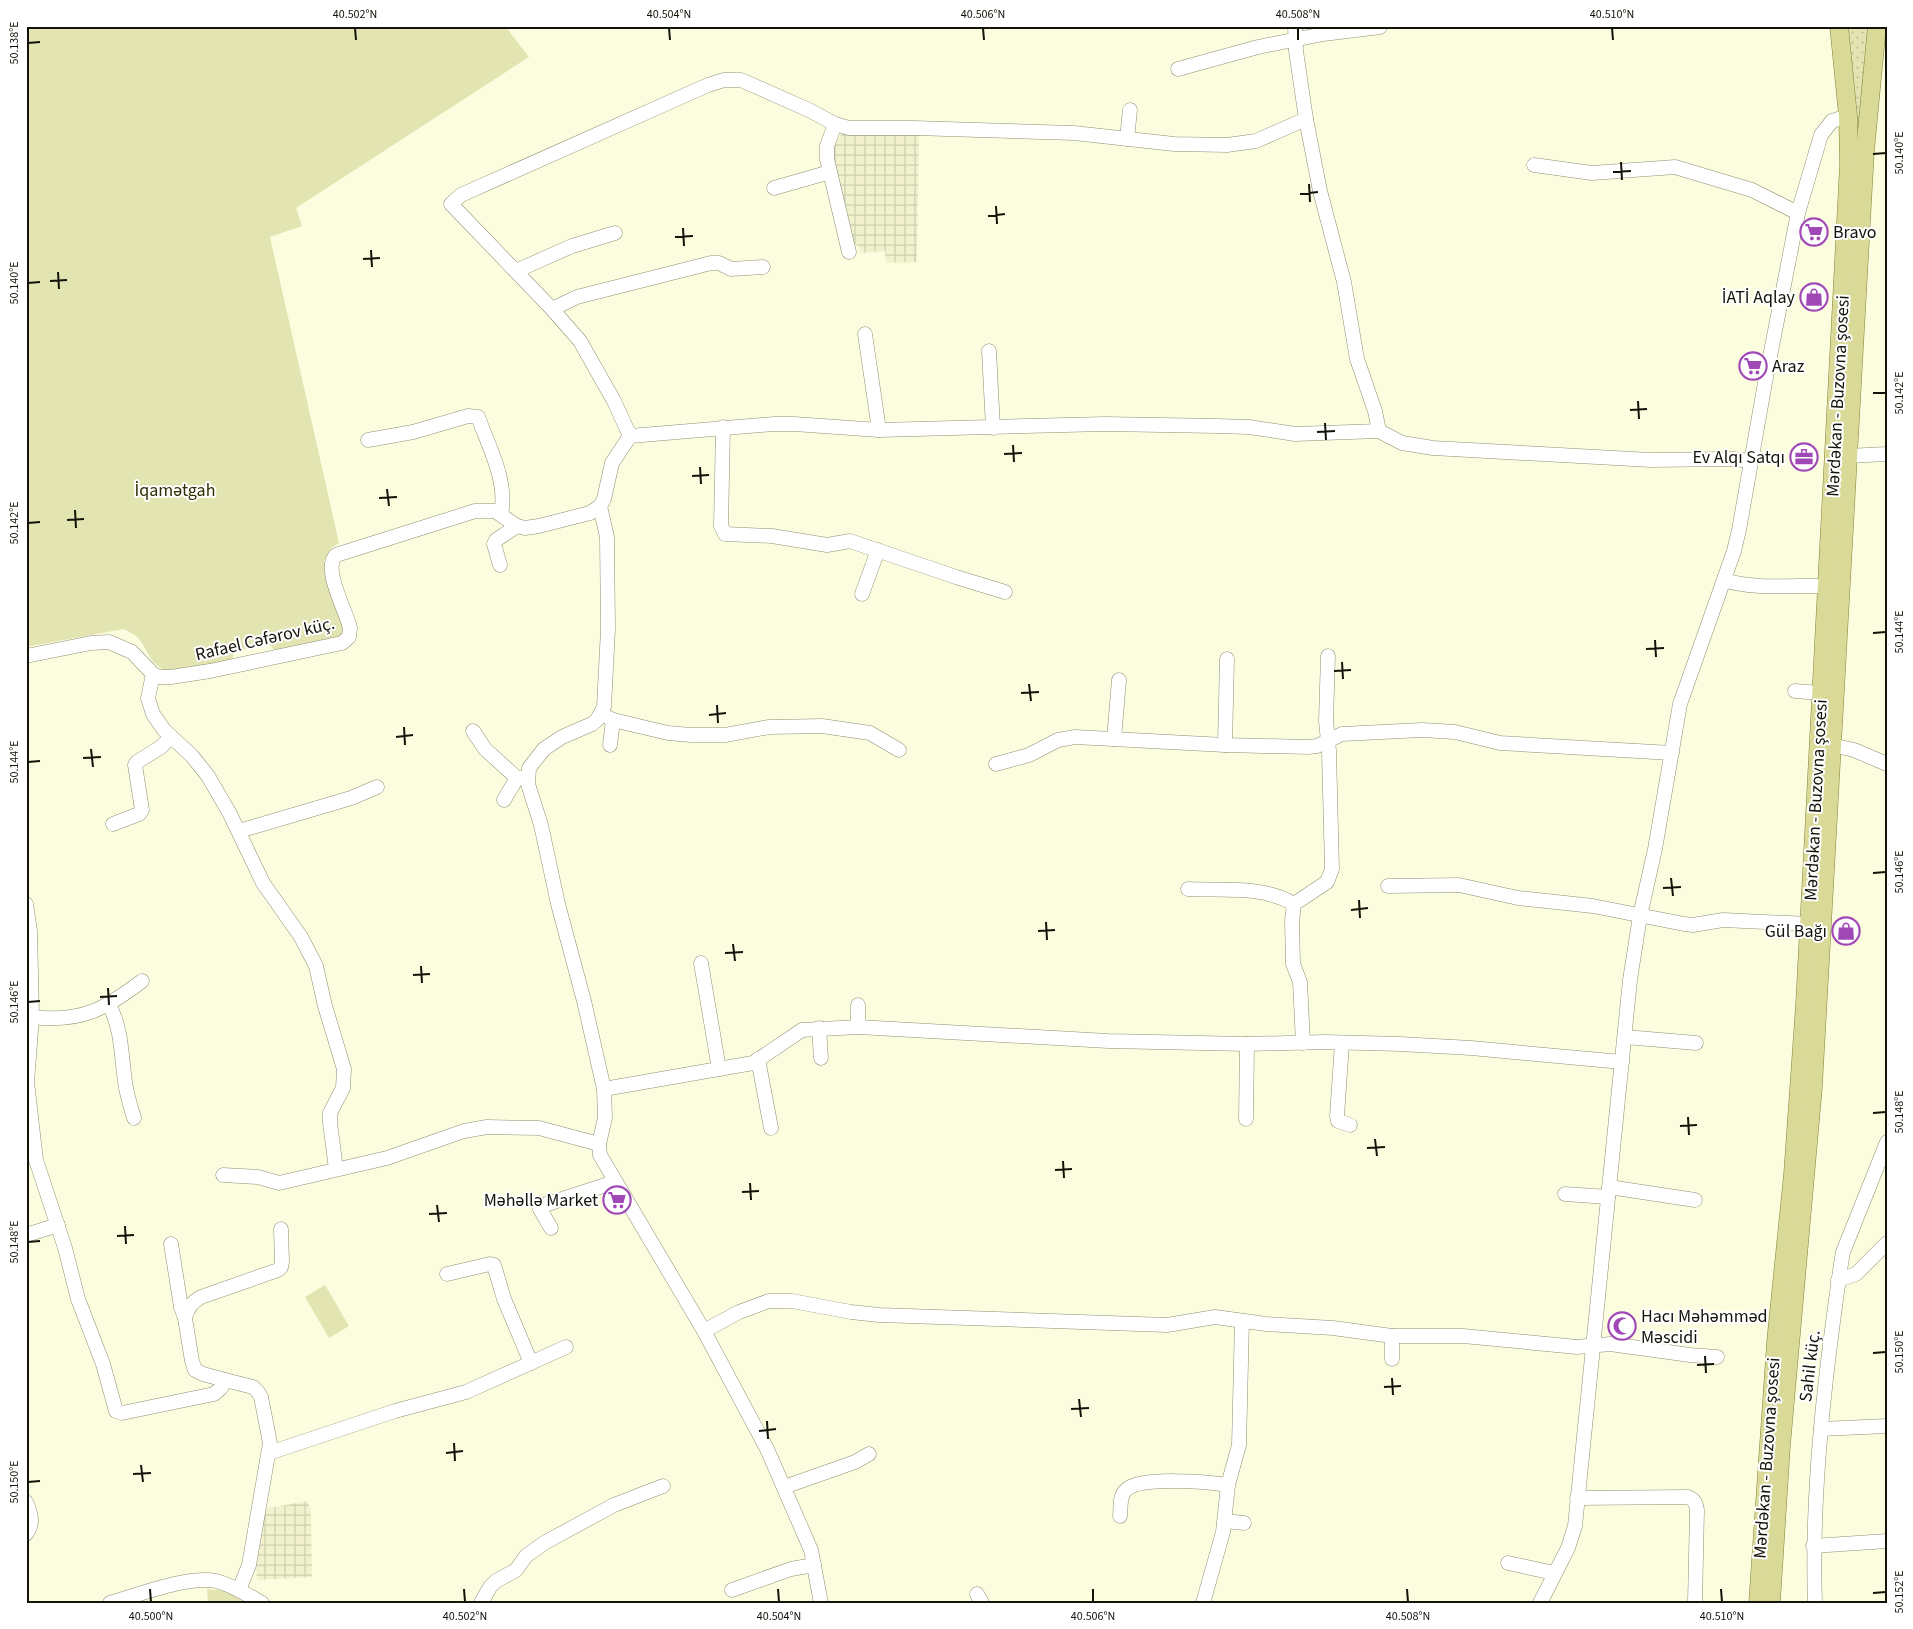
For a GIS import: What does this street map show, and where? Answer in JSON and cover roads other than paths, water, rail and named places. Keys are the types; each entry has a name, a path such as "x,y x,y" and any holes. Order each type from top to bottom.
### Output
{"main road":[{"name":"Mərdəkan - Buzovna şosesi","path":"1758,1603 1776,1342 1800,1086 1828,586 1849,164 1848,116 1841,26"},
{"name":"Mərdəkan - Buzovna şosesi","path":"1771,1603 1782,1428 1813,1087 1865,151 1876,26"}],"street":[{"path":"1178,69 1295,33 1380,27"},
{"path":"1295,33 1306,119 1322,199 1344,282 1354,344 1375,411 1379,431"},
{"path":"630,436 617,407 588,354 568,327 451,204 461,195 708,85 724,80 741,80 809,110 835,124 849,128 914,128 1074,134 1174,144 1241,144 1256,141 1306,119"},
{"path":"1127,139 1130,110"},
{"path":"1540,1603 1572,1536 1578,1498 1630,980 1640,916 1655,849 1684,690 1734,551 1743,516 1751,461 1798,213 1822,135 1832,121 1848,116"},
{"path":"835,124 827,146 830,172 849,252"},
{"path":"1534,165 1592,173 1669,167 1684,169 1752,190 1798,213"},
{"path":"774,188 830,172"},
{"path":"516,271 572,246 616,233"},
{"path":"552,309 577,297 711,263 719,263 731,269 740,270 763,267"},
{"path":"865,334 879,430"},
{"path":"989,350 993,428"},
{"path":"368,440 414,432 475,415 478,417 499,474 503,496 501,514"},
{"path":"630,436 723,427 794,424 879,430 1105,424 1238,427 1295,434 1379,431 1402,443 1432,448 1651,460 1726,459 1751,461"},
{"path":"723,427 721,526 725,534 772,536 827,545 850,541 1005,592"},
{"path":"610,745 605,695 608,629 606,537 600,506 607,489 612,463 630,436"},
{"path":"1847,456 1887,454"},
{"path":"500,564 494,544 496,540 517,526 525,528 539,526 586,514 600,506"},
{"name":"Rafael Cəfərov küç.","path":"153,674 165,678 191,674 342,643 349,637 350,628 332,575 331,563 336,555 475,511 492,510 517,526"},
{"path":"862,594 878,550"},
{"path":"1724,580 1751,585 1828,586"},
{"path":"26,656 91,642 109,642 132,652 153,674 148,692 149,706 164,730 200,764 239,832 263,883 301,937 310,952 319,975 325,1006 344,1069 343,1088 330,1113 336,1169"},
{"path":"1303,1042 1300,982 1294,964 1292,921 1294,904 1327,882 1332,869 1328,742 1328,656"},
{"path":"1225,745 1227,659"},
{"path":"1114,739 1119,680"},
{"path":"1794,691 1821,694"},
{"path":"504,800 534,760 549,744 607,717 668,733 691,735 725,734 769,727 822,726 870,733 899,750"},
{"path":"996,764 1029,755 1067,737 1308,747 1328,742 1342,734 1422,730 1456,732 1500,743 1672,752"},
{"path":"473,731 485,750 528,784 541,825 558,904 584,1001 604,1089 605,1118 599,1144 600,1155 704,1330 767,1449 807,1538 821,1603"},
{"path":"113,824 139,814 142,810 135,765 165,744 171,737"},
{"path":"1831,745 1854,750 1887,764"},
{"path":"239,832 351,798 377,787"},
{"path":"1388,886 1459,885 1518,898 1593,906 1684,924 1723,920 1809,924"},
{"path":"1188,889 1263,891 1282,897 1294,904"},
{"path":"26,904 30,931 32,1017 27,1083 36,1160 66,1248 78,1299 103,1364 116,1411 122,1413 214,1394 221,1388 225,1380"},
{"path":"701,963 719,1069"},
{"path":"32,1017 69,1018 98,1010 109,1005 142,981"},
{"path":"109,1005 115,1016 119,1032 126,1088 134,1118"},
{"path":"858,1005 858,1027"},
{"path":"604,1089 744,1065 758,1059 802,1030 819,1028 858,1027 1108,1041 1247,1044 1303,1042 1471,1048 1622,1062"},
{"path":"819,1028 821,1058"},
{"path":"1625,1037 1696,1043"},
{"path":"1342,1043 1337,1116 1338,1121 1350,1126"},
{"path":"1246,1119 1247,1044"},
{"path":"758,1059 771,1128"},
{"path":"223,1175 258,1178 279,1183 387,1158 464,1131 487,1127 539,1128 599,1144"},
{"name":"Sahil küç.","path":"1815,1603 1814,1546 1821,1429 1838,1280 1844,1252 1887,1142"},
{"path":"552,1228 540,1209 541,1206 615,1182"},
{"path":"1565,1194 1609,1192 1696,1200"},
{"path":"26,1235 58,1225"},
{"path":"185,1318 191,1304 201,1297 278,1270 282,1262 281,1229"},
{"path":"1838,1280 1856,1274 1887,1243"},
{"path":"171,1244 181,1307 185,1318 195,1370 203,1374 253,1387 261,1397 268,1429 269,1453 249,1566 239,1590"},
{"path":"447,1274 490,1264 494,1266 504,1299 531,1363"},
{"path":"704,1330 758,1303 782,1300 879,1315 1168,1325 1183,1324 1208,1317 1333,1328 1392,1336 1463,1336 1577,1347 1610,1344 1718,1357"},
{"path":"1203,1603 1215,1567 1225,1521 1228,1485 1238,1445 1242,1321"},
{"path":"1392,1336 1392,1359"},
{"path":"269,1453 395,1411 466,1392 566,1347"},
{"path":"1821,1429 1887,1426"},
{"path":"784,1488 855,1462 869,1454"},
{"path":"1120,1516 1122,1495 1127,1489 1134,1486 1174,1480 1206,1481 1228,1485"},
{"path":"482,1603 496,1581 512,1574 526,1556 544,1543 614,1505 663,1486"},
{"path":"1578,1498 1688,1497 1693,1499 1697,1510 1695,1603"},
{"path":"26,1502 30,1509 31,1524 26,1534"},
{"path":"1225,1521 1244,1523"},
{"path":"1814,1546 1887,1541"},
{"path":"1508,1563 1554,1573"},
{"path":"732,1590 791,1569 814,1565"},
{"path":"110,1603 193,1581 216,1581 239,1590 262,1603"}],"place":[{"name":"Bravo","path":"1814,232"},
{"name":"İATİ Aqlay","path":"1814,297"},
{"name":"Araz","path":"1753,366"},
{"name":"Ev Alqı Satqı","path":"1804,457"},
{"name":"Gül Bağı","path":"1846,931"},
{"name":"Məhəllə Market","path":"617,1200"},
{"name":"Hacı Məhəmməd Məscidi","path":"1622,1326"}],"park label":[{"name":"İqamətgah","path":"175,490"}]}
